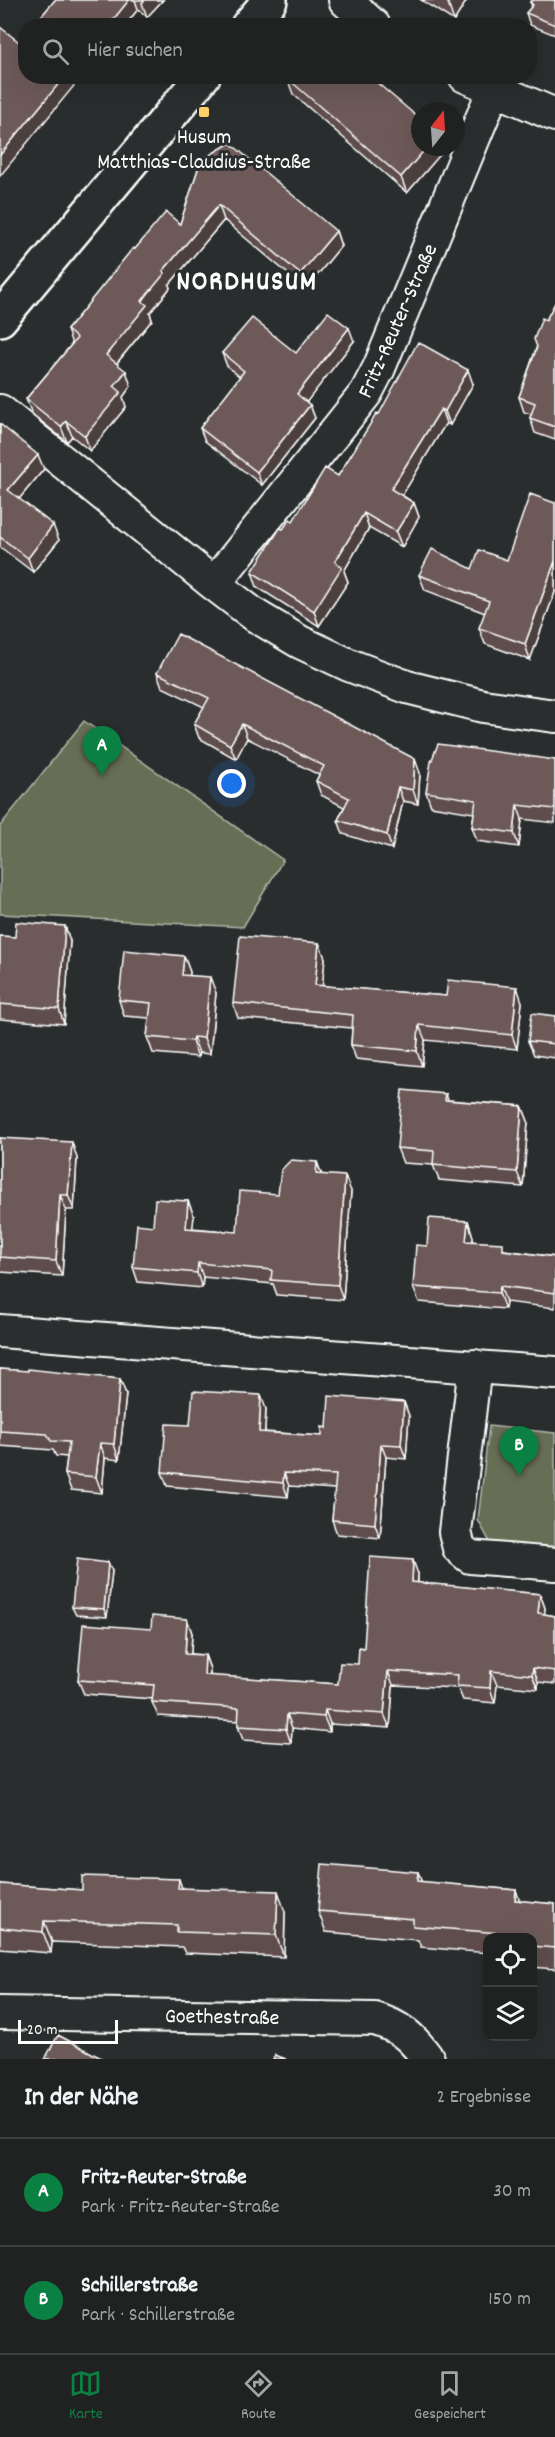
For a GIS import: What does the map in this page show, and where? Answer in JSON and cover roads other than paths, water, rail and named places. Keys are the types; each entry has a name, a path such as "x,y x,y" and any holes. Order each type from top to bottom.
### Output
{"street":[{"path":"255,18 270,0"},
{"path":"345,0 365,18"},
{"path":"0,319 196,84"},
{"path":"483,84 555,115"},
{"name":"Fritz-Reuter-Straße","path":"214,584 366,393 400,317 494,89"},
{"path":"0,411 214,584 256,616 283,632 349,666 406,687 483,706 555,716"},
{"path":"0,1331 555,1372"},
{"path":"475,1366 455,1532 459,1548 463,1554 470,1557 555,1564"},
{"name":"Goethestraße","path":"0,2013 375,2019 399,2028 428,2059"}],"place":[{"name":"Husum Matthias-Claudius-Straße","path":"204,112"},
{"name":"Fritz-Reuter-Straße","path":"102,776"},
{"name":"Schillerstraße","path":"519,1476"}],"district":[{"name":"NORDHUSUM","path":"247,279"}]}
